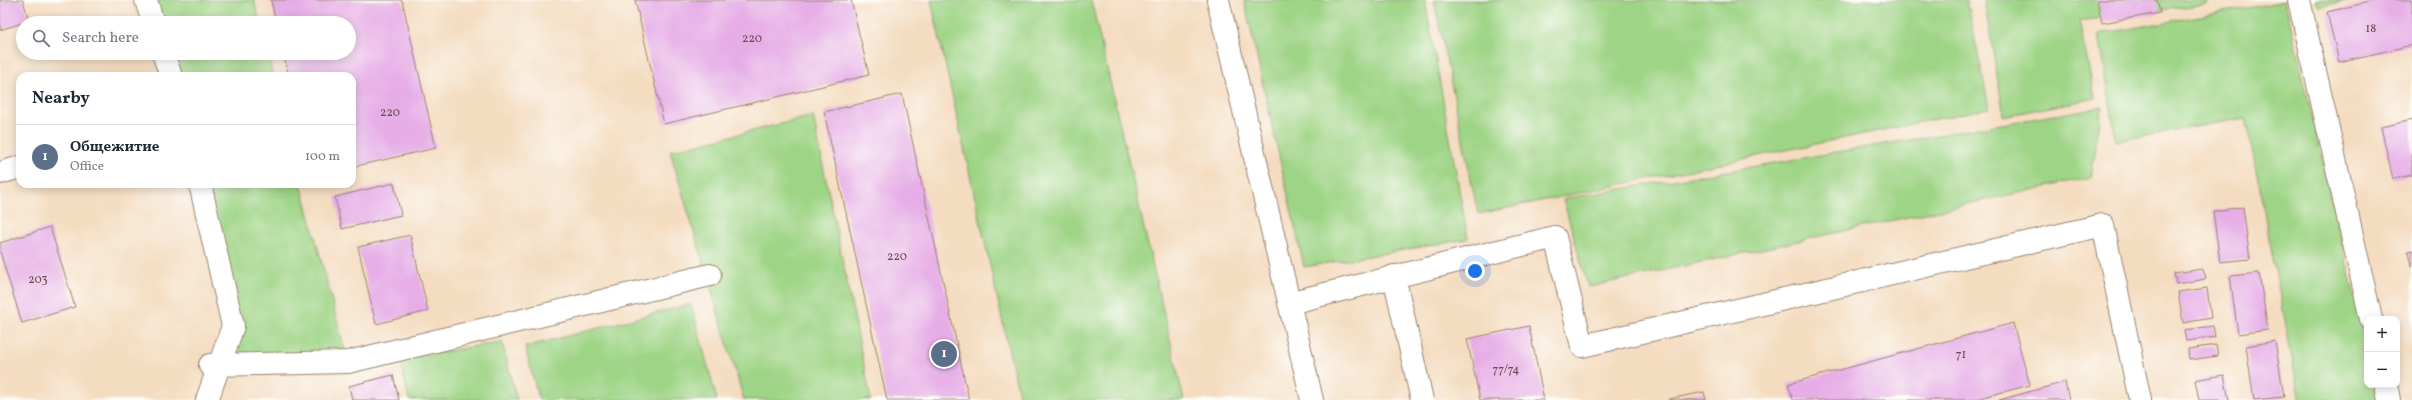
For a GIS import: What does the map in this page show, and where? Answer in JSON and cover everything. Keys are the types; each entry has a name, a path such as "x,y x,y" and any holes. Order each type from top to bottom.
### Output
{"street":[{"path":"146,0 151,16"},
{"path":"1218,0 1312,400"},
{"path":"2299,0 2370,316"},
{"path":"165,60 169,72"},
{"path":"0,173 16,168"},
{"path":"201,188 234,326 215,365 207,400"},
{"path":"1289,303 1555,237 1582,346 2103,225 2140,400"},
{"path":"215,365 348,362 710,275"},
{"path":"1394,276 1422,400"},
{"path":"2387,388 2389,400"}],"green space":[{"path":"156,0 254,0 258,16 161,16"},
{"path":"931,0 1091,0 1184,400 1020,400"},
{"path":"1244,0 1425,0 1468,239 1304,267"},
{"path":"1434,0 1967,0 1989,108 1478,214"},
{"path":"1984,0 2206,0 2207,4 2079,21 2095,98 2004,116"},
{"path":"2316,0 2349,0 2319,7"},
{"path":"2285,1 2364,336 2364,388 2377,388 2379,400 2300,400 2246,118 2116,141 2099,34"},
{"path":"175,60 269,60 272,72 179,72"},
{"path":"2102,107 2091,177 1588,287 1563,199"},
{"path":"813,116 871,400 744,400 670,151"},
{"path":"209,188 302,188 348,362 233,354"},
{"path":"691,304 717,400 539,400 525,347"},
{"path":"502,342 517,400 409,400 400,359"}],"building":[{"path":"0,0 23,0 28,16 16,16 16,25 0,30"},
{"path":"271,0 402,0 436,148 356,166 356,72 288,72 285,60 356,60 356,16 274,16"},
{"path":"635,0 851,0 869,75 664,124"},
{"path":"2097,0 2157,0 2160,13 2102,23"},
{"path":"2377,0 2412,0 2412,45 2339,62 2327,12"},
{"path":"902,94 969,400 887,400 824,112"},
{"path":"2412,120 2412,175 2393,179 2381,127"},
{"path":"394,183 401,215 342,229 335,197"},
{"path":"2243,207 2250,259 2220,262 2213,211"},
{"path":"50,227 75,307 22,323 0,252 0,243"},
{"path":"410,235 428,311 376,324 358,247"},
{"path":"2412,250 2412,266 2411,266 2408,251"},
{"path":"2203,269 2206,279 2176,284 2174,273"},
{"path":"2259,273 2268,330 2238,334 2230,276"},
{"path":"2207,288 2211,318 2183,323 2178,292"},
{"path":"2013,323 2030,385 1972,400 1793,400 1788,384"},
{"path":"1529,326 1544,400 1480,400 1467,339"},
{"path":"2213,326 2215,337 2186,341 2184,330"},
{"path":"2275,341 2284,397 2254,400 2246,346"},
{"path":"2216,345 2218,356 2189,360 2188,349"},
{"path":"393,375 399,400 352,400 349,386"},
{"path":"2224,375 2229,400 2199,400 2195,380"},
{"path":"2065,382 2069,400 1999,400"},
{"path":"1704,392 1706,400 1669,400 1669,399"}],"place":[{"name":"Общежитие","path":"944,354"}]}
